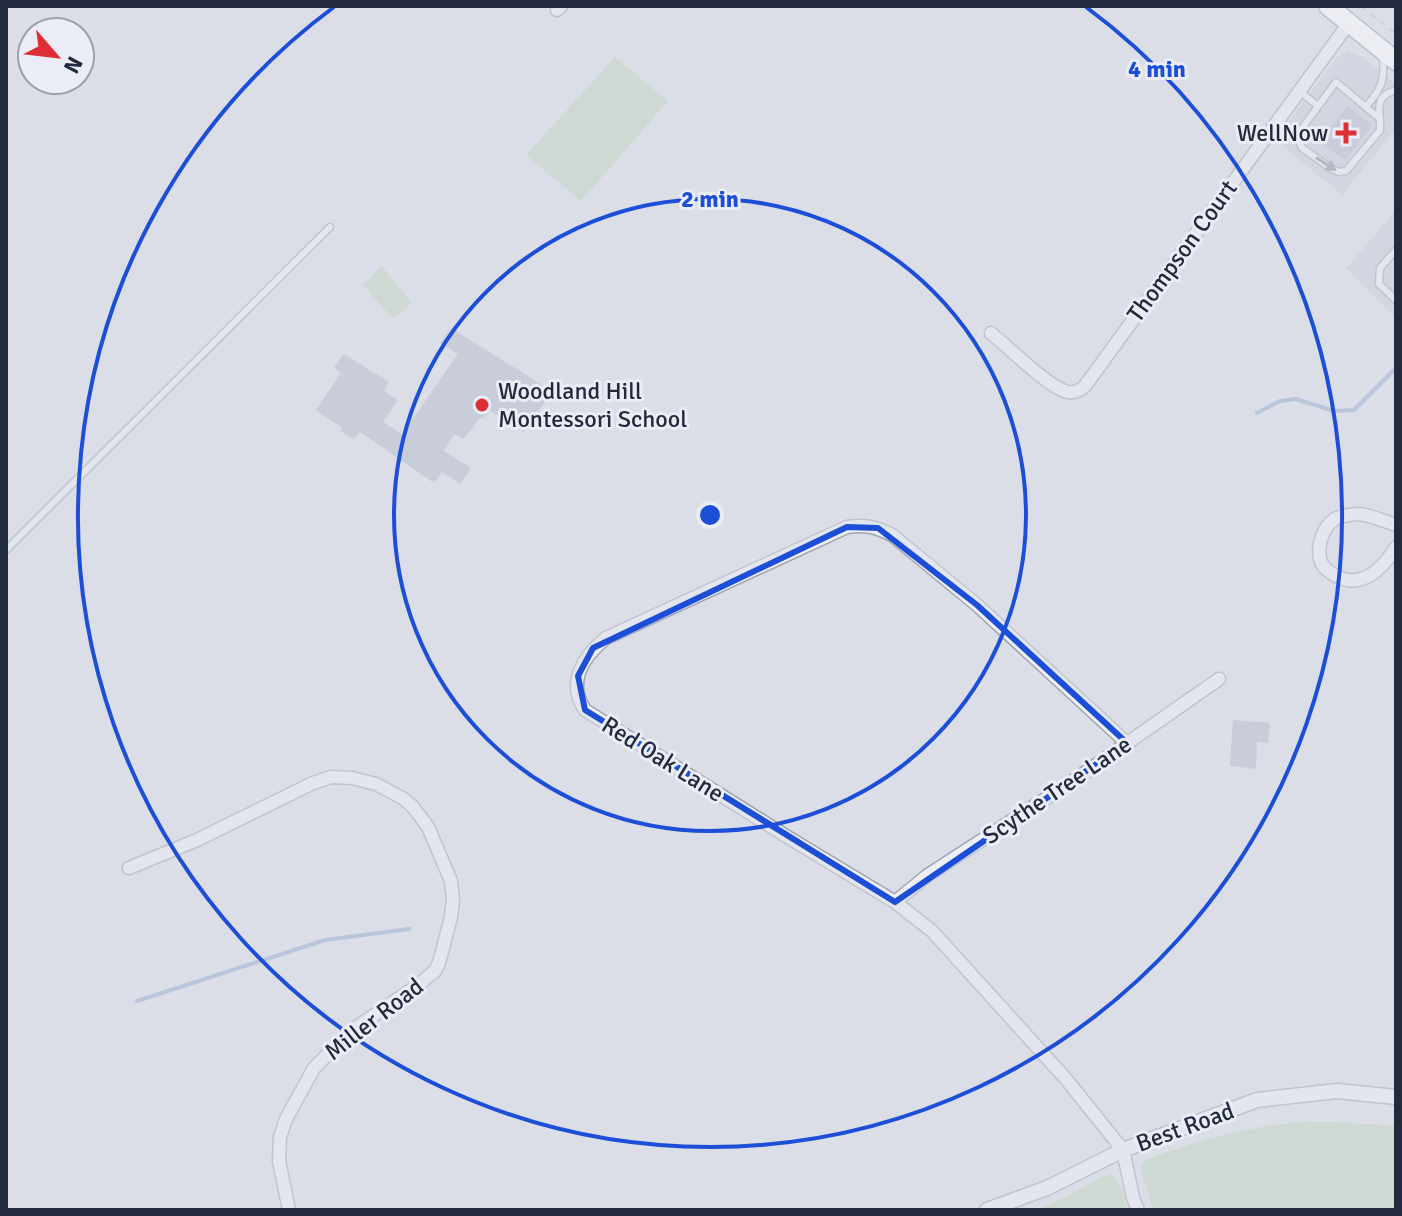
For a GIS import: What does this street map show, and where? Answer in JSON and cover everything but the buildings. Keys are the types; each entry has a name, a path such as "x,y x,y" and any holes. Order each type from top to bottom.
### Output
{"main road":[{"path":"1328,6 1390,56"}],"street":[{"name":"Thompson Court","path":"991,333 1065,392 1078,392 1085,386 1349,23"},
{"path":"1396,525 1357,514 1335,519 1321,536 1319,555 1322,567 1338,577 1357,581 1367,578 1386,562 1396,547"},
{"name":"Red Oak Lane","path":"1123,1150 1066,1079 932,931 895,902 585,710 581,705 578,676 584,660 606,638 847,527 861,525 892,535 977,605 1127,743"},
{"name":"Scythe Tree Lane","path":"895,902 928,875 1219,679"},
{"name":"Miller Road","path":"129,868 197,840 331,777 376,784 404,799 428,827 451,881 453,899 439,963 435,971 418,985 351,1031 314,1068 286,1119 280,1137 279,1161 289,1210"},
{"name":"Best Road","path":"993,1209 1047,1188 1123,1150 1257,1100 1337,1091 1396,1097"},
{"path":"1123,1150 1138,1210"}],"lane":[{"path":"1366,106 1377,96 1390,56"},
{"path":"1380,119 1336,82 1297,135 1302,148 1332,169 1346,171 1380,130 1380,119 1378,107 1380,101 1385,94 1396,90"},
{"path":"1299,91 1318,106"},
{"path":"6,550 330,227"},
{"path":"1396,250 1380,268 1379,284 1396,300"}],"path":[{"path":"1361,6 1396,34"}],"highlighted area":[{"path":"847,527 878,528 977,605 1127,743 895,902 585,710 578,676 593,648"}],"shaded area":[{"path":"1348,50 1367,60 1396,84 1396,129 1342,195 1283,146 1284,128 1335,59"},
{"path":"1396,210 1396,318 1346,268"}],"green space":[{"path":"615,57 668,101 581,201 526,155"},
{"path":"382,266 412,303 393,319 363,285"},
{"path":"1296,1122 1396,1126 1396,1210 1153,1210 1141,1170 1148,1159 1200,1141 1254,1128"},
{"path":"1111,1175 1121,1186 1127,1210 1038,1210 1102,1176"}],"waterway":[{"path":"1257,413 1280,401 1296,399 1334,411 1354,410 1396,368"},
{"path":"137,1001 325,940 409,929"}],"place":[{"name":"WellNow","path":"1346,133"},
{"name":"Woodland Hill Montessori School","path":"482,405"}]}
